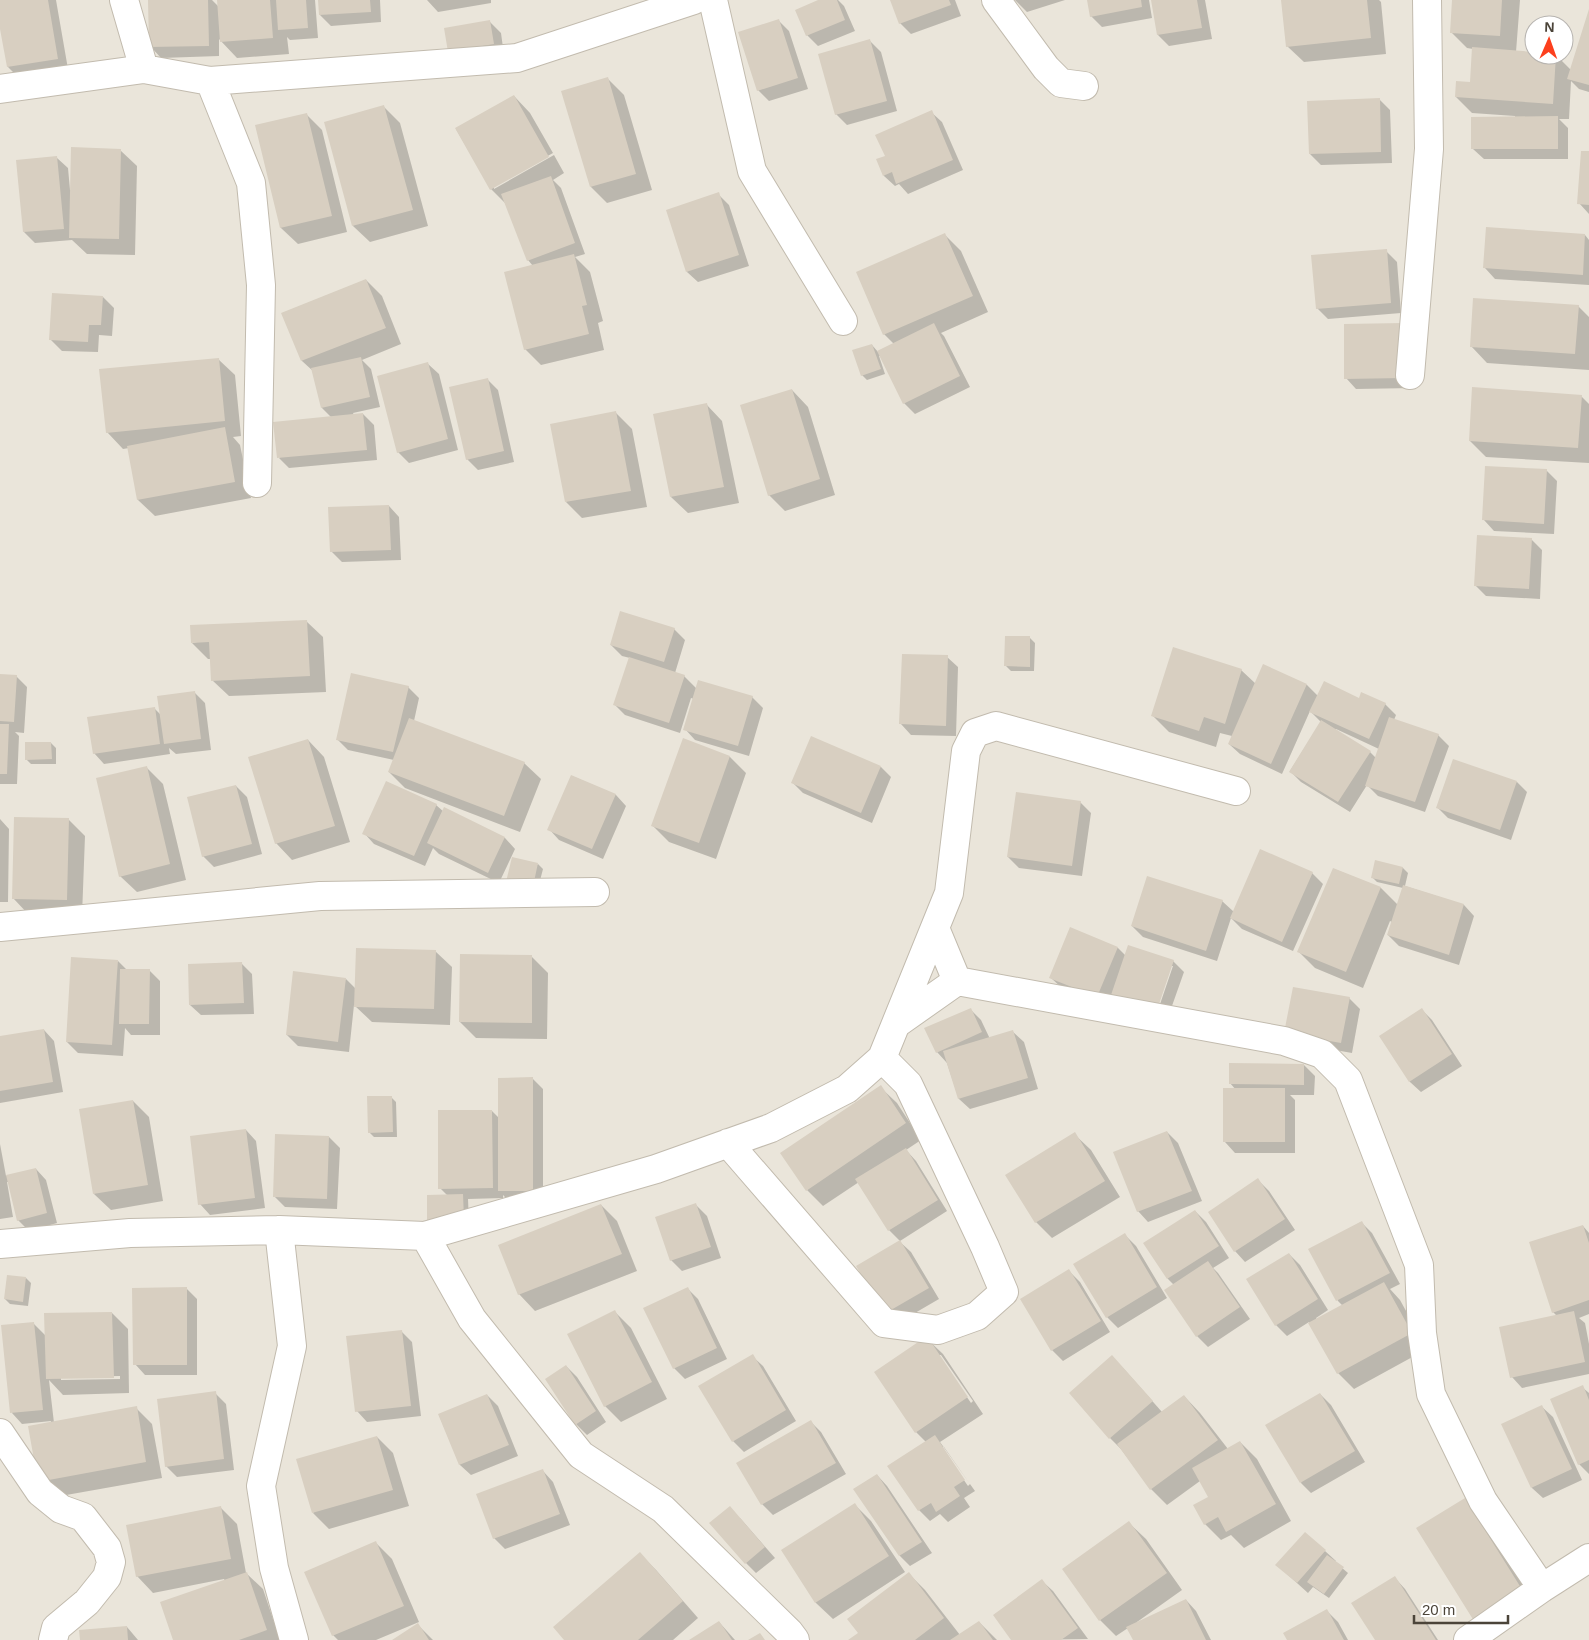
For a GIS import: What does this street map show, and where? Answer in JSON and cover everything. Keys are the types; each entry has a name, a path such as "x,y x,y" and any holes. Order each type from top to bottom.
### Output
{"street":[{"path":"124,0 144,68"},
{"path":"0,89 144,68 210,81 517,58 694,0"},
{"path":"713,0 752,171 843,321"},
{"path":"996,0 1046,68 1061,83 1084,86"},
{"path":"1410,375 1429,149 1427,0"},
{"path":"210,81 251,183 261,285 257,483"},
{"path":"0,1244 130,1233 279,1230 425,1236 656,1169 771,1128 847,1089 882,1058 949,893 966,751 975,733 996,726 1236,791"},
{"path":"0,927 320,896 595,892"},
{"path":"935,928 957,981"},
{"path":"896,1024 957,981 1284,1041 1322,1054 1348,1080 1418,1265 1422,1333 1431,1394 1483,1501 1542,1588"},
{"path":"728,1143 884,1323 938,1330 976,1316 1004,1292 985,1247 908,1084 882,1058"},
{"path":"279,1230 292,1346 261,1486 274,1568 294,1640"},
{"path":"425,1236 472,1320 581,1455 663,1509 790,1632 795,1640"},
{"path":"0,1434 40,1492 62,1508 84,1517 107,1548 111,1562 107,1577 87,1602 56,1628 53,1640"},
{"path":"1468,1640 1542,1588 1589,1558"}],"shaded area":[{"path":"0,0 1589,0 1589,1640 0,1640"}],"building":[{"path":"0,0 48,0 58,59 7,67 0,29"},
{"path":"148,0 208,0 209,46 149,47"},
{"path":"217,0 270,0 273,38 220,42"},
{"path":"276,0 306,0 308,28 278,30"},
{"path":"318,0 370,0 371,12 319,15"},
{"path":"818,0 837,0 845,20 806,36 795,10"},
{"path":"890,0 949,0 951,5 899,24"},
{"path":"1087,0 1141,0 1142,7 1090,17"},
{"path":"1151,0 1197,0 1202,28 1157,35"},
{"path":"1281,0 1367,0 1371,38 1286,47"},
{"path":"1452,0 1502,0 1500,36 1450,33"},
{"path":"1589,9 1589,85 1567,79 1571,65 1574,65 1574,57"},
{"path":"779,19 798,78 757,91 738,32"},
{"path":"490,20 494,44 448,52 444,28"},
{"path":"870,39 887,101 835,115 818,54"},
{"path":"1472,47 1524,51 1524,65 1555,65 1553,104 1455,97 1456,81 1470,82"},
{"path":"608,77 636,174 590,187 561,91"},
{"path":"514,95 549,157 490,190 455,128"},
{"path":"1380,98 1381,152 1309,154 1307,101"},
{"path":"384,105 413,210 352,226 324,122"},
{"path":"932,110 953,160 896,184 892,172 883,176 876,159 885,156 875,135"},
{"path":"307,113 332,216 280,228 255,125"},
{"path":"1558,116 1558,149 1471,149 1471,117"},
{"path":"71,147 121,149 119,239 69,238"},
{"path":"1581,151 1589,151 1589,205 1577,204"},
{"path":"57,156 64,229 23,232 16,160"},
{"path":"551,176 575,243 527,261 501,194"},
{"path":"719,192 739,255 686,272 666,210"},
{"path":"1486,227 1585,234 1583,275 1483,268"},
{"path":"945,233 973,296 883,335 856,272"},
{"path":"1387,249 1391,303 1316,309 1311,255"},
{"path":"574,254 587,305 582,306 589,334 524,350 504,272"},
{"path":"366,279 386,328 301,361 281,313"},
{"path":"52,293 103,296 101,325 89,325 88,342 49,340"},
{"path":"1473,298 1579,305 1575,354 1470,347"},
{"path":"934,323 960,376 903,404 877,351"},
{"path":"1403,323 1404,378 1344,379 1344,324"},
{"path":"872,344 881,369 861,376 852,350"},
{"path":"361,357 370,397 321,408 311,368"},
{"path":"219,358 225,421 106,433 99,369"},
{"path":"428,362 448,439 397,453 377,376"},
{"path":"488,378 504,451 466,460 449,387"},
{"path":"1472,387 1582,395 1578,448 1469,441"},
{"path":"792,389 820,479 768,496 740,405"},
{"path":"707,403 724,487 670,497 653,414"},
{"path":"616,411 631,491 565,502 550,424"},
{"path":"363,413 367,450 277,458 273,422"},
{"path":"225,427 235,482 137,500 127,446"},
{"path":"1485,466 1547,469 1544,524 1482,520"},
{"path":"389,505 391,550 330,552 328,507"},
{"path":"1477,535 1532,538 1529,589 1474,586"},
{"path":"620,611 675,628 664,662 610,645"},
{"path":"307,620 310,676 211,681 209,642 191,643 190,625"},
{"path":"1005,636 1030,636 1030,667 1004,666"},
{"path":"1173,647 1242,669 1225,724 1204,717 1199,731 1151,716"},
{"path":"902,654 948,655 946,726 899,724"},
{"path":"629,657 685,675 669,723 613,705"},
{"path":"1263,664 1307,684 1271,764 1228,744"},
{"path":"351,673 409,686 393,752 336,740"},
{"path":"0,674 17,675 14,722 0,721"},
{"path":"698,680 753,696 738,746 683,730"},
{"path":"1324,681 1359,698 1361,692 1386,703 1369,739 1309,712"},
{"path":"195,691 201,739 164,744 157,696"},
{"path":"155,707 160,744 93,754 87,717"},
{"path":"1389,717 1439,734 1415,802 1365,786"},
{"path":"409,718 525,762 504,816 388,772"},
{"path":"1321,720 1371,751 1338,802 1289,772"},
{"path":"0,724 9,724 7,774 0,774"},
{"path":"811,736 881,766 861,813 791,783"},
{"path":"683,738 730,756 699,843 651,826"},
{"path":"308,739 335,826 275,844 248,757"},
{"path":"25,742 51,742 52,759 25,760"},
{"path":"1453,759 1517,781 1500,830 1436,808"},
{"path":"147,766 170,864 119,877 96,778"},
{"path":"571,775 616,794 592,849 547,830"},
{"path":"386,781 437,804 414,856 362,834"},
{"path":"236,785 252,844 202,857 187,797"},
{"path":"1016,792 1081,801 1072,866 1007,857"},
{"path":"444,807 505,837 488,873 427,843"},
{"path":"14,817 69,818 67,900 12,899"},
{"path":"1260,849 1313,872 1282,942 1230,918"},
{"path":"512,857 538,863 532,891 505,886"},
{"path":"1375,860 1403,867 1399,884 1371,878"},
{"path":"1333,868 1381,887 1346,972 1297,952"},
{"path":"1147,876 1223,900 1206,951 1131,926"},
{"path":"1403,885 1464,904 1449,955 1387,935"},
{"path":"1070,927 1118,947 1097,997 1049,978"},
{"path":"1128,945 1174,960 1157,1010 1111,995"},
{"path":"356,948 436,950 434,1009 354,1007"},
{"path":"460,954 532,955 532,1023 459,1022"},
{"path":"71,957 118,960 112,1045 66,1042"},
{"path":"242,962 244,1003 189,1005 188,964"},
{"path":"120,969 150,969 149,1024 119,1024"},
{"path":"293,971 346,978 338,1042 286,1035"},
{"path":"1293,987 1350,997 1341,1043 1284,1033"},
{"path":"971,1008 982,1032 936,1053 924,1028"},
{"path":"1422,1008 1452,1054 1409,1082 1379,1036"},
{"path":"44,1029 53,1082 0,1091 0,1036"},
{"path":"1013,1030 1028,1078 958,1099 943,1051"},
{"path":"1229,1063 1304,1064 1304,1085 1229,1084"},
{"path":"533,1077 533,1191 498,1191 498,1078"},
{"path":"881,1085 906,1123 806,1191 780,1153"},
{"path":"1223,1088 1285,1088 1285,1142 1223,1142"},
{"path":"367,1096 392,1096 393,1132 368,1133"},
{"path":"133,1100 148,1185 93,1194 79,1109"},
{"path":"438,1110 492,1110 493,1188 438,1189"},
{"path":"246,1129 255,1198 198,1205 190,1136"},
{"path":"1167,1131 1192,1191 1137,1212 1113,1152"},
{"path":"1075,1132 1105,1181 1035,1223 1005,1175"},
{"path":"275,1134 329,1136 327,1199 273,1197"},
{"path":"906,1148 938,1200 888,1231 855,1179"},
{"path":"36,1168 47,1213 17,1221 6,1175"},
{"path":"1258,1178 1285,1219 1234,1252 1208,1212"},
{"path":"463,1194 464,1219 427,1220 427,1195"},
{"path":"696,1203 711,1247 670,1261 655,1217"},
{"path":"601,1204 622,1254 518,1295 498,1245"},
{"path":"1195,1210 1219,1246 1167,1279 1143,1243"},
{"path":"1362,1221 1390,1273 1336,1301 1308,1249"},
{"path":"1583,1225 1589,1243 1589,1300 1552,1313 1529,1242"},
{"path":"1125,1233 1157,1287 1106,1318 1073,1264"},
{"path":"900,1240 929,1288 884,1314 856,1266"},
{"path":"1289,1253 1318,1299 1275,1326 1246,1279"},
{"path":"1208,1261 1240,1307 1196,1337 1164,1290"},
{"path":"1069,1269 1101,1321 1051,1351 1020,1299"},
{"path":"7,1275 26,1277 23,1302 4,1299"},
{"path":"1384,1282 1412,1333 1337,1374 1308,1323"},
{"path":"187,1287 187,1365 133,1365 132,1288"},
{"path":"688,1287 717,1348 673,1369 643,1308"},
{"path":"615,1310 652,1382 604,1407 567,1334"},
{"path":"1574,1311 1585,1362 1510,1378 1499,1327"},
{"path":"112,1312 114,1378 46,1379 44,1313"},
{"path":"34,1322 43,1410 10,1413 1,1325"},
{"path":"402,1330 411,1406 355,1412 346,1336"},
{"path":"927,1336 968,1397 915,1433 874,1372"},
{"path":"753,1354 786,1410 732,1442 698,1386"},
{"path":"1112,1355 1153,1401 1109,1439 1069,1393"},
{"path":"566,1365 596,1411 575,1425 545,1379"},
{"path":"1583,1385 1589,1400 1589,1460 1578,1465 1550,1399"},
{"path":"216,1391 224,1459 165,1467 157,1399"},
{"path":"1320,1393 1355,1451 1300,1483 1265,1425"},
{"path":"487,1394 509,1445 459,1465 438,1414"},
{"path":"1184,1395 1218,1440 1150,1490 1117,1444"},
{"path":"1542,1405 1572,1469 1531,1488 1501,1424"},
{"path":"137,1406 146,1462 38,1482 28,1426"},
{"path":"811,1420 836,1463 761,1505 736,1463"},
{"path":"935,1435 965,1480 954,1487 960,1496 936,1512 931,1503 918,1511 887,1466"},
{"path":"377,1436 393,1490 312,1513 296,1459"},
{"path":"1240,1441 1276,1504 1226,1532 1218,1517 1204,1525 1193,1505 1208,1497 1192,1468"},
{"path":"543,1469 560,1514 493,1539 476,1494"},
{"path":"877,1474 922,1542 899,1556 853,1489"},
{"path":"1465,1498 1523,1591 1474,1621 1416,1528"},
{"path":"855,1503 889,1556 815,1603 781,1550"},
{"path":"221,1506 231,1559 136,1577 126,1525"},
{"path":"730,1506 765,1547 745,1564 709,1523"},
{"path":"1129,1521 1167,1573 1099,1621 1062,1569"},
{"path":"1305,1532 1326,1550 1297,1583 1275,1565"},
{"path":"376,1541 404,1606 332,1636 304,1572"},
{"path":"640,1552 683,1601 638,1640 564,1640 553,1627"},
{"path":"1327,1555 1344,1567 1324,1594 1307,1582"},
{"path":"247,1572 267,1630 239,1640 173,1640 160,1602"},
{"path":"909,1572 944,1618 915,1640 848,1640 858,1633 847,1619"},
{"path":"1395,1576 1436,1640 1375,1640 1351,1603"},
{"path":"1042,1579 1078,1628 1061,1640 1011,1640 993,1615"},
{"path":"1186,1599 1206,1640 1133,1640 1126,1627"},
{"path":"1327,1609 1344,1640 1287,1640 1283,1633"},
{"path":"719,1621 732,1640 689,1640"},
{"path":"979,1621 993,1640 950,1640"},
{"path":"418,1623 429,1640 392,1640"},
{"path":"127,1626 128,1640 80,1640 79,1630"},
{"path":"760,1633 765,1640 748,1640"}]}
